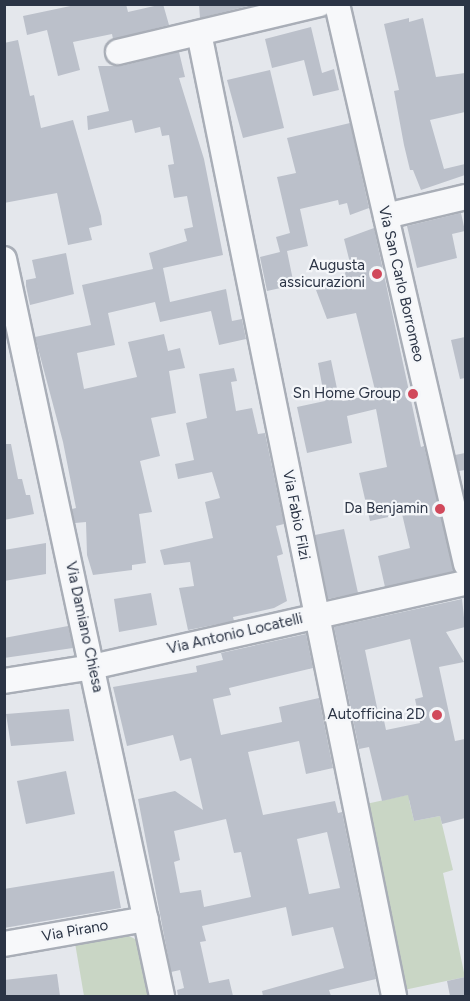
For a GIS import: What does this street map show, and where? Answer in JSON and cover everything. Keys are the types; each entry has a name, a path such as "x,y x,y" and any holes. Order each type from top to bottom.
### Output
{"street":[{"path":"118,52 319,4"},
{"name":"Via San Carlo Borromeo","path":"337,4 465,564"},
{"name":"Via Fabio Filzi","path":"199,33 394,996"},
{"path":"386,216 465,197"},
{"name":"Via Damiano Chiesa","path":"4,259 8,289 162,996"},
{"name":"Via Antonio Locatelli","path":"4,681 92,667 465,583"},
{"name":"Via Pirano","path":"4,944 146,919"}],"green space":[{"path":"434,789 409,800 414,821 440,816 453,870 443,873 465,977 404,990 366,804"},
{"path":"125,934 139,941 153,996 84,996 75,943"}],"building":[{"path":"80,4 126,4 128,12 163,4 169,25 113,39 112,34 73,42 80,70 58,76 47,30 27,35 23,16"},
{"path":"199,4 248,4 248,6 200,18"},
{"path":"409,18 409,22 423,18 436,77 465,73 465,112 430,120 444,169 465,164 465,175 421,190 413,170 410,170 404,145 394,91 399,90 384,24"},
{"path":"311,27 322,73 334,69 339,90 313,96 304,60 272,68 265,39"},
{"path":"18,40 30,96 34,95 41,128 73,120 101,216 102,225 89,228 92,240 68,245 57,193 4,203 4,43"},
{"path":"179,52 185,77 179,78 204,159 223,255 163,268 170,302 226,289 232,321 242,319 246,339 219,345 211,311 160,322 155,302 108,313 115,345 77,353 84,389 137,377 128,342 164,334 168,351 180,348 185,368 169,371 176,413 151,418 160,456 140,461 152,512 139,514 146,563 132,565 132,570 93,575 87,555 86,522 75,523 72,509 76,508 63,442 35,337 91,325 82,285 153,269 149,253 187,241 184,229 193,227 187,196 174,198 168,165 174,164 169,135 162,136 160,127 135,133 132,120 88,130 87,116 109,111 98,66 121,66"},
{"path":"270,70 284,128 243,138 227,80"},
{"path":"350,123 369,208 350,215 347,203 339,205 338,200 300,209 308,246 287,251 294,285 267,291 260,257 280,252 276,237 290,233 277,177 296,173 287,138"},
{"path":"461,213 465,231 452,234 457,258 417,268 407,226"},
{"path":"374,228 421,447 424,446 454,571 385,587 378,556 410,548 402,514 370,521 359,473 387,467 376,409 347,416 352,443 307,453 297,407 325,401 318,363 331,360 339,398 343,401 376,394 356,313 327,319 316,290 347,282 344,268 350,263 344,239"},
{"path":"66,253 74,294 30,305 26,280 36,278 32,260"},
{"path":"465,337 465,378 460,379 451,340"},
{"path":"234,368 237,381 231,382 236,411 252,408 258,434 265,433 284,524 276,526 283,554 277,556 287,601 274,608 233,617 234,621 188,630 179,588 194,586 190,562 164,565 160,550 213,538 205,502 220,498 212,472 178,479 175,464 194,460 186,423 207,418 199,374"},
{"path":"4,444 11,444 18,479 22,479 26,495 30,495 34,514 4,520"},
{"path":"465,453 465,470 459,471 455,455"},
{"path":"344,529 358,593 328,599 315,535"},
{"path":"46,543 46,574 4,581 4,550"},
{"path":"151,593 157,625 119,632 114,599"},
{"path":"462,599 465,627 446,632 464,662 439,667 455,741 465,739 465,818 442,824 440,816 414,821 408,795 382,801 369,747 359,749 334,627","holes":["410,639 423,697 415,699 420,723 386,730 382,711 378,712 365,650"]},
{"path":"68,626 73,648 4,658 4,638"},
{"path":"306,634 313,668 229,688 231,695 213,699 214,704 221,735 282,722 279,707 319,698 333,768 306,774 299,741 248,752 263,815 335,801 338,813 342,812 376,979 329,990 331,996 263,996 262,991 344,968 333,927 292,936 286,907 202,926 206,941 200,942 209,983 229,979 233,996 178,996 177,990 184,988 180,970 171,972 138,799 175,791 203,810 191,758 180,761 173,735 127,746 113,687 197,672 196,666 223,660 221,653","holes":["226,819 234,853 241,852 251,897 204,907 201,890 180,893 174,862 180,860 174,831","327,832 340,888 309,894 297,839"]},
{"path":"69,709 74,741 11,746 6,714"},
{"path":"66,771 75,814 26,824 17,781"},
{"path":"114,871 121,908 4,928 4,889"},
{"path":"57,974 60,996 4,996 4,980"},
{"path":"465,977 465,996 450,996 447,981"}],"place":[{"name":"Augusta assicurazioni","path":"377,274"},
{"name":"Sn Home Group","path":"413,394"},
{"name":"Da Benjamin","path":"440,509"},
{"name":"Autofficina 2D","path":"437,715"}]}
